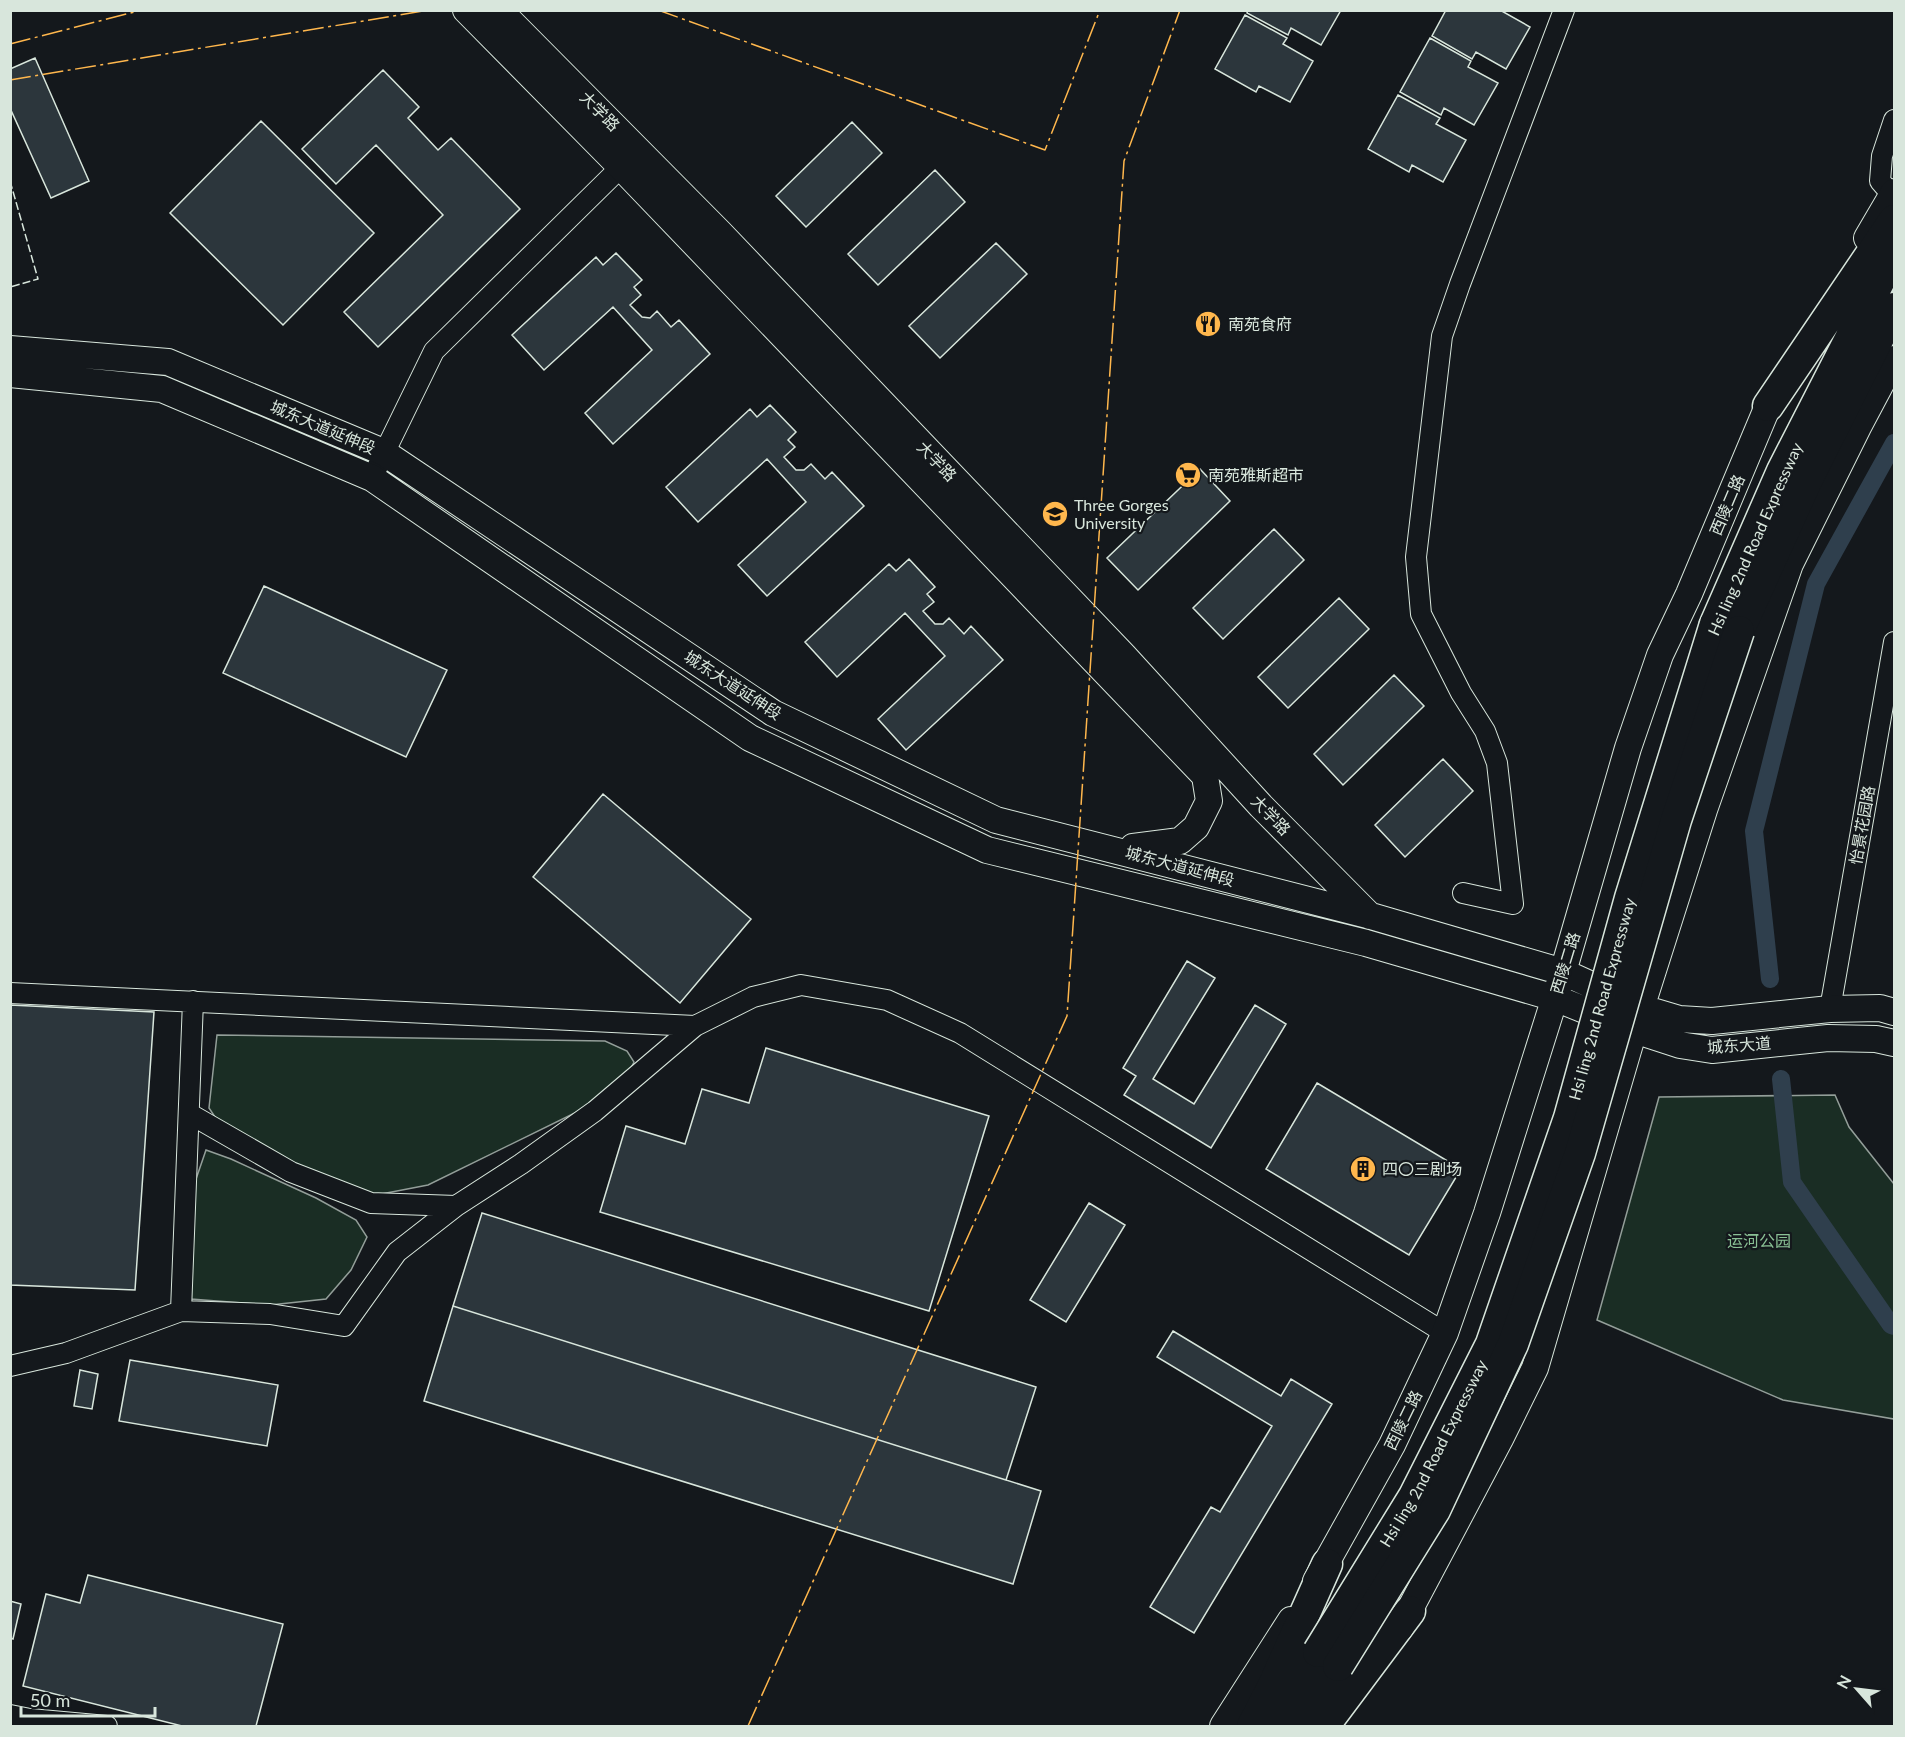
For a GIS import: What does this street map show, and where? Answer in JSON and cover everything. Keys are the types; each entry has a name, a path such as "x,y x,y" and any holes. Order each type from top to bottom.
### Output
{"highway":[{"path":"1768,406 1894,203"},
{"name":"Hsi ling 2nd Road Expressway","path":"1268,1726 1328,1659 1435,1510 1513,1344 1580,1153 1676,820 1727,627 1782,471 1894,253"},
{"name":"Hsi ling 2nd Road Expressway","path":"1727,627 1807,481 1894,308"},
{"path":"1252,1726 1327,1564"},
{"path":"1324,1726 1410,1611"},
{"name":"Hsi ling 2nd Road Expressway","path":"1300,1726 1328,1659"}],"main road":[{"name":"大学路","path":"466,10 621,167 1205,776 1209,801 1196,826 1180,841 1113,849"},
{"name":"大学路","path":"500,10 704,217 1124,656 1261,806 1371,916"},
{"name":"城东大道延伸段","path":"10,349 168,362 383,452 773,713 996,820 1371,916 1563,972"},
{"path":"1342,1726 1410,1611 1535,1368 1638,1019 1704,810 1790,564 1894,359"},
{"name":"城东大道延伸段","path":"10,374 162,389 372,478 750,738 987,850 1366,944 1555,998"},
{"name":"西陵二路","path":"1224,1726 1327,1564 1392,1445 1445,1333 1487,1213 1563,972 1628,748 1660,655 1689,594 1768,406"},
{"name":"城东大道","path":"1563,972 1680,1045 1712,1050 1828,1038 1876,1039 1894,1043"},
{"name":"城东大道","path":"1555,998 1638,1019 1712,1020 1830,1009 1880,1008 1894,1012"}],"street":[{"path":"1463,893 1513,904 1497,763 1485,731 1461,693 1421,614 1416,557 1442,336 1564,10"},
{"path":"1894,120 1882,156 1880,180 1894,203"},
{"path":"372,478 434,351 621,167"},
{"name":"怡景花园路","path":"1830,1009 1894,642"},
{"path":"10,1366 66,1353 181,1311 270,1314 344,1326 397,1252 456,1206 596,1111 695,1026 753,997 801,985 887,1000 960,1033 1445,1333"},
{"path":"10,993 695,1026"},
{"path":"181,1311 193,1001"},
{"path":"190,1114 291,1172 371,1203 456,1206"},
{"path":"10,1715 107,1726"}],"green space":[{"path":"217,1035 605,1041 627,1051 634,1062 628,1074 589,1106 428,1185 371,1196 303,1169 219,1123 209,1108"},
{"name":"运河公园","path":"1835,1095 1849,1127 1894,1184 1894,1419 1783,1400 1597,1320 1659,1097"},
{"path":"206,1150 316,1198 356,1220 367,1237 351,1270 326,1299 270,1305 191,1299 195,1182"}],"building":[{"path":"1248,10 1341,10 1321,45 1291,28 1288,35 1247,13"},
{"path":"1446,10 1500,10 1530,27 1506,69 1476,52 1472,59 1432,36"},
{"path":"1245,15 1287,38 1283,44 1313,61 1290,102 1259,86 1256,92 1215,69"},
{"path":"1430,38 1471,61 1468,67 1498,83 1474,125 1444,108 1441,115 1400,92"},
{"path":"35,58 89,181 51,198 10,108 10,69"},
{"path":"383,70 419,107 408,118 438,150 451,138 520,209 378,347 344,312 443,215 376,145 336,184 302,149"},
{"path":"1398,95 1440,118 1436,124 1466,140 1443,182 1412,165 1409,172 1368,149"},
{"path":"261,121 374,233 283,325 170,213"},
{"path":"852,122 882,153 806,227 776,196"},
{"path":"935,170 965,202 878,285 848,254"},
{"path":"996,243 1027,274 940,358 909,326"},
{"path":"616,253 642,280 634,287 641,295 630,305 642,317 650,318 657,311 671,327 679,320 710,354 613,444 585,413 652,350 613,307 544,370 512,335 596,257 603,265"},
{"path":"770,405 796,432 788,440 795,447 784,457 796,470 804,470 811,464 825,479 832,472 864,506 767,596 738,565 806,502 767,459 698,522 666,487 750,409 757,417"},
{"path":"1200,469 1230,501 1138,590 1107,558"},
{"path":"1274,529 1304,560 1223,639 1193,608"},
{"path":"909,559 935,587 927,594 934,602 923,611 935,624 943,624 949,618 964,634 971,626 1003,660 906,750 878,719 945,656 905,613 837,677 805,642 889,564 896,571"},
{"path":"264,586 447,670 406,757 223,673"},
{"path":"1339,598 1369,629 1288,708 1258,677"},
{"path":"1394,675 1424,706 1343,785 1314,754"},
{"path":"1443,759 1473,791 1405,857 1375,825"},
{"path":"603,794 751,919 680,1003 533,877"},
{"path":"1187,961 1215,978 1153,1079 1194,1104 1255,1005 1286,1024 1211,1148 1124,1095 1136,1076 1123,1068"},
{"path":"10,1005 154,1012 135,1290 10,1285"},
{"path":"766,1048 989,1116 929,1311 600,1212 626,1126 685,1144 702,1089 749,1103"},
{"name":"四〇三剧场","path":"1317,1083 1461,1169 1409,1255 1266,1169"},
{"path":"1089,1203 1125,1225 1066,1322 1030,1300"},
{"path":"482,1213 1036,1387 1006,1480 453,1306"},
{"path":"453,1306 1041,1491 1013,1584 424,1401"},
{"path":"1173,1331 1281,1396 1291,1379 1332,1404 1194,1633 1150,1607 1211,1507 1220,1512 1272,1426 1157,1357"},
{"path":"130,1360 278,1385 267,1446 119,1421"},
{"path":"80,1370 98,1374 92,1409 74,1406"},
{"path":"88,1575 283,1624 256,1726 182,1726 23,1686 46,1594 80,1603"},
{"path":"10,1601 21,1604 13,1639 10,1638"}],"waterway":[{"path":"1770,979 1754,831 1816,584 1894,443"},
{"path":"1781,1079 1792,1182 1891,1325 1894,1326"}],"fence":[{"path":"10,181 38,279 10,287"}],"power":[{"path":"10,44 142,10"},
{"path":"10,80 429,10"},
{"path":"658,10 1045,150 1100,10"},
{"path":"748,1726 1067,1016 1124,161 1180,10"}],"place":[{"name":"南苑食府","path":"1208,324"},
{"name":"南苑雅斯超市","path":"1188,475"},
{"name":"Three Gorges University","path":"1055,514"},
{"name":"四〇三剧场","path":"1363,1169"}]}
